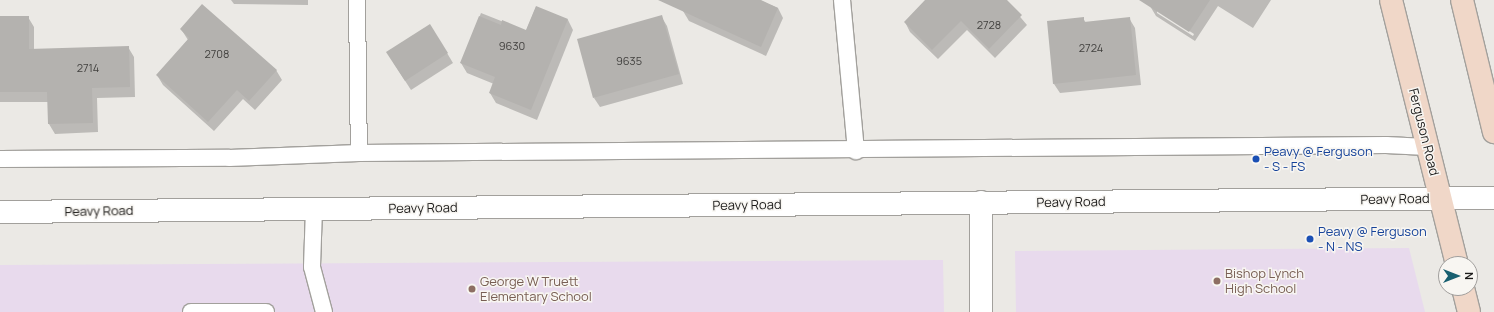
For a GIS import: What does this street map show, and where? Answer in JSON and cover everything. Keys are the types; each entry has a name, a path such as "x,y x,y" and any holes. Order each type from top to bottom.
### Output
{"main road":[{"name":"Ferguson Road","path":"1392,0 1455,256"},
{"path":"1462,0 1494,132"},
{"path":"1465,296 1469,312"}],"street":[{"name":"Peavy Road","path":"0,212 1494,198"},
{"path":"980,202 981,312"}],"lane":[{"path":"357,0 359,153"},
{"path":"842,0 856,151"},
{"path":"0,159 229,158 359,153 856,151 1386,145 1427,147"},
{"path":"314,209 312,267 324,312"},
{"path":"191,312 266,312"}],"shaded area":[{"name":"Bishop Lynch High School","path":"1409,248 1425,312 1016,312 1015,251"},
{"name":"George W Truett Elementary School","path":"943,260 944,312 0,312 0,265"}],"building":[{"path":"658,0 761,0 778,8 761,47"},
{"path":"925,0 1007,0 1022,15 989,49 961,21 932,50 904,22"},
{"path":"1139,0 1210,0 1189,32"},
{"path":"202,4 277,70 249,101 237,90 208,122 156,75 189,38 180,29"},
{"path":"536,6 568,19 531,110 489,93 495,77 460,63 479,16 501,25 502,20 526,30"},
{"path":"662,15 679,74 593,98 577,39"},
{"path":"0,16 29,16 29,49 129,46 130,87 92,88 93,123 48,124 47,92 0,92"},
{"path":"1084,17 1084,22 1130,17 1136,75 1053,84 1047,21"},
{"path":"430,24 448,53 405,81 386,52"}],"place":[{"name":"Peavy @ Ferguson - S - FS","path":"1256,159"},
{"name":"Peavy @ Ferguson - N - NS","path":"1310,239"},
{"name":"Bishop Lynch High School","path":"1217,281"},
{"name":"George W Truett Elementary School","path":"472,289"}]}
